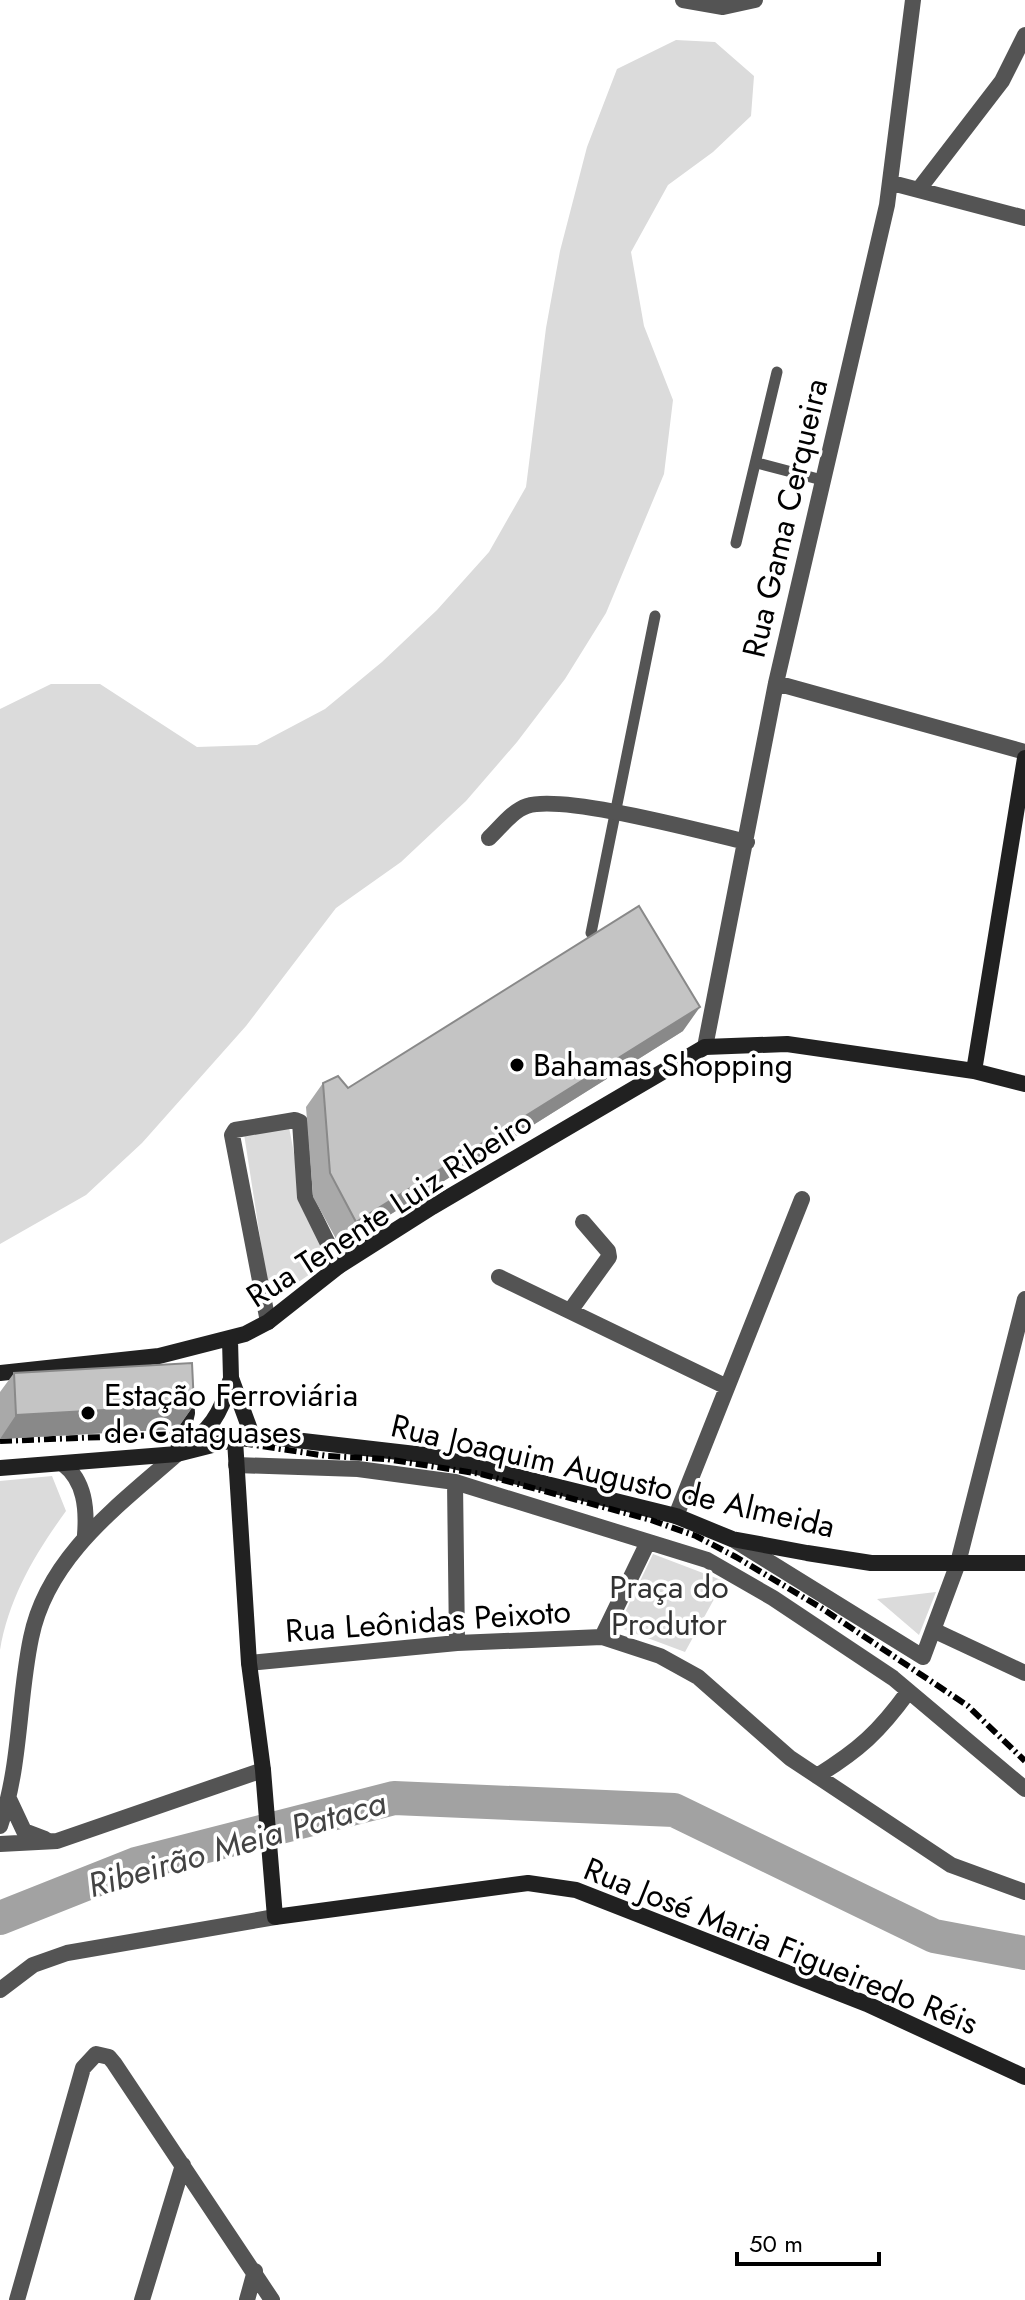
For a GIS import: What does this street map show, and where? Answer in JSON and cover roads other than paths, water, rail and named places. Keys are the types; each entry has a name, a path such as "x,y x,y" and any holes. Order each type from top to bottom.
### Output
{"main road":[{"path":"974,1071 1025,755"},
{"name":"Rua Tenente Luiz Ribeiro","path":"0,1373 159,1356 230,1340 268,1322 339,1266 432,1207 705,1047 719,1044 787,1044 974,1071 1025,1084"},
{"path":"177,1454 212,1427 222,1410 231,1378 230,1340"},
{"path":"159,1356 179,1379 186,1394 187,1413 177,1454"},
{"path":"231,1378 252,1435"},
{"name":"Rua Joaquim Augusto de Almeida","path":"0,1468 177,1454 235,1454 252,1435 433,1456 676,1516 732,1539 871,1563 1025,1563"},
{"path":"235,1454 249,1663 263,1770 275,1917"},
{"name":"Rua José Maria Figueiredo Réis","path":"275,1917 528,1883 552,1884 576,1890 867,2004 1025,2077"}],"street":[{"path":"683,0 723,7 755,0"},
{"name":"Rua Gama Cerqueira","path":"705,1047 776,683 892,183 913,0"},
{"path":"919,189 1002,81 1025,35"},
{"path":"892,183 1025,218"},
{"path":"776,683 1025,755"},
{"path":"489,838 520,809 531,805 617,813 747,842"},
{"path":"268,1322 232,1135 235,1130 295,1120 300,1122 305,1197 339,1266"},
{"path":"676,1516 802,1199"},
{"path":"570,1311 609,1257 608,1251 583,1222"},
{"path":"499,1277 727,1387"},
{"path":"732,1539 923,1657 958,1563 1025,1299"},
{"path":"0,1826 9,1799 31,1637 47,1597 85,1535 177,1454"},
{"path":"235,1454 455,1482 707,1560 773,1598 908,1692 1025,1789"},
{"path":"63,1464 73,1472 88,1508 85,1535"},
{"path":"455,1482 457,1643"},
{"name":"Rua Leônidas Peixoto","path":"249,1663 457,1643 602,1637 648,1542"},
{"path":"933,1630 1025,1673"},
{"path":"602,1637 660,1656 698,1677 790,1758 951,1865 1025,1892"},
{"path":"817,1776 860,1750 883,1727 908,1692"},
{"path":"0,1844 57,1841 263,1770"},
{"path":"9,1799 24,1831 57,1841"},
{"path":"0,1990 33,1965 67,1953 275,1917"},
{"path":"17,2300 87,2061 103,2055 114,2063 272,2300"},
{"path":"142,2300 183,2165"},
{"path":"247,2300 255,2271"}],"lane":[{"path":"736,543 777,372"},
{"path":"757,463 822,480"},
{"path":"591,933 655,616"}],"waterway":[{"name":"Ribeirão Meia Pataca","path":"0,1918 136,1864 394,1798 674,1810 934,1936 1025,1953"}],"railway":[{"path":"0,1441 182,1434 327,1456 386,1459 481,1474 651,1520 696,1536 823,1609 968,1706 1025,1761"}],"place":[{"name":"Bahamas Shopping","path":"517,1065"},
{"name":"Estação Ferroviária de Cataguases","path":"88,1413"}],"park label":[{"name":"Praça do Produtor","path":"669,1606"}]}
